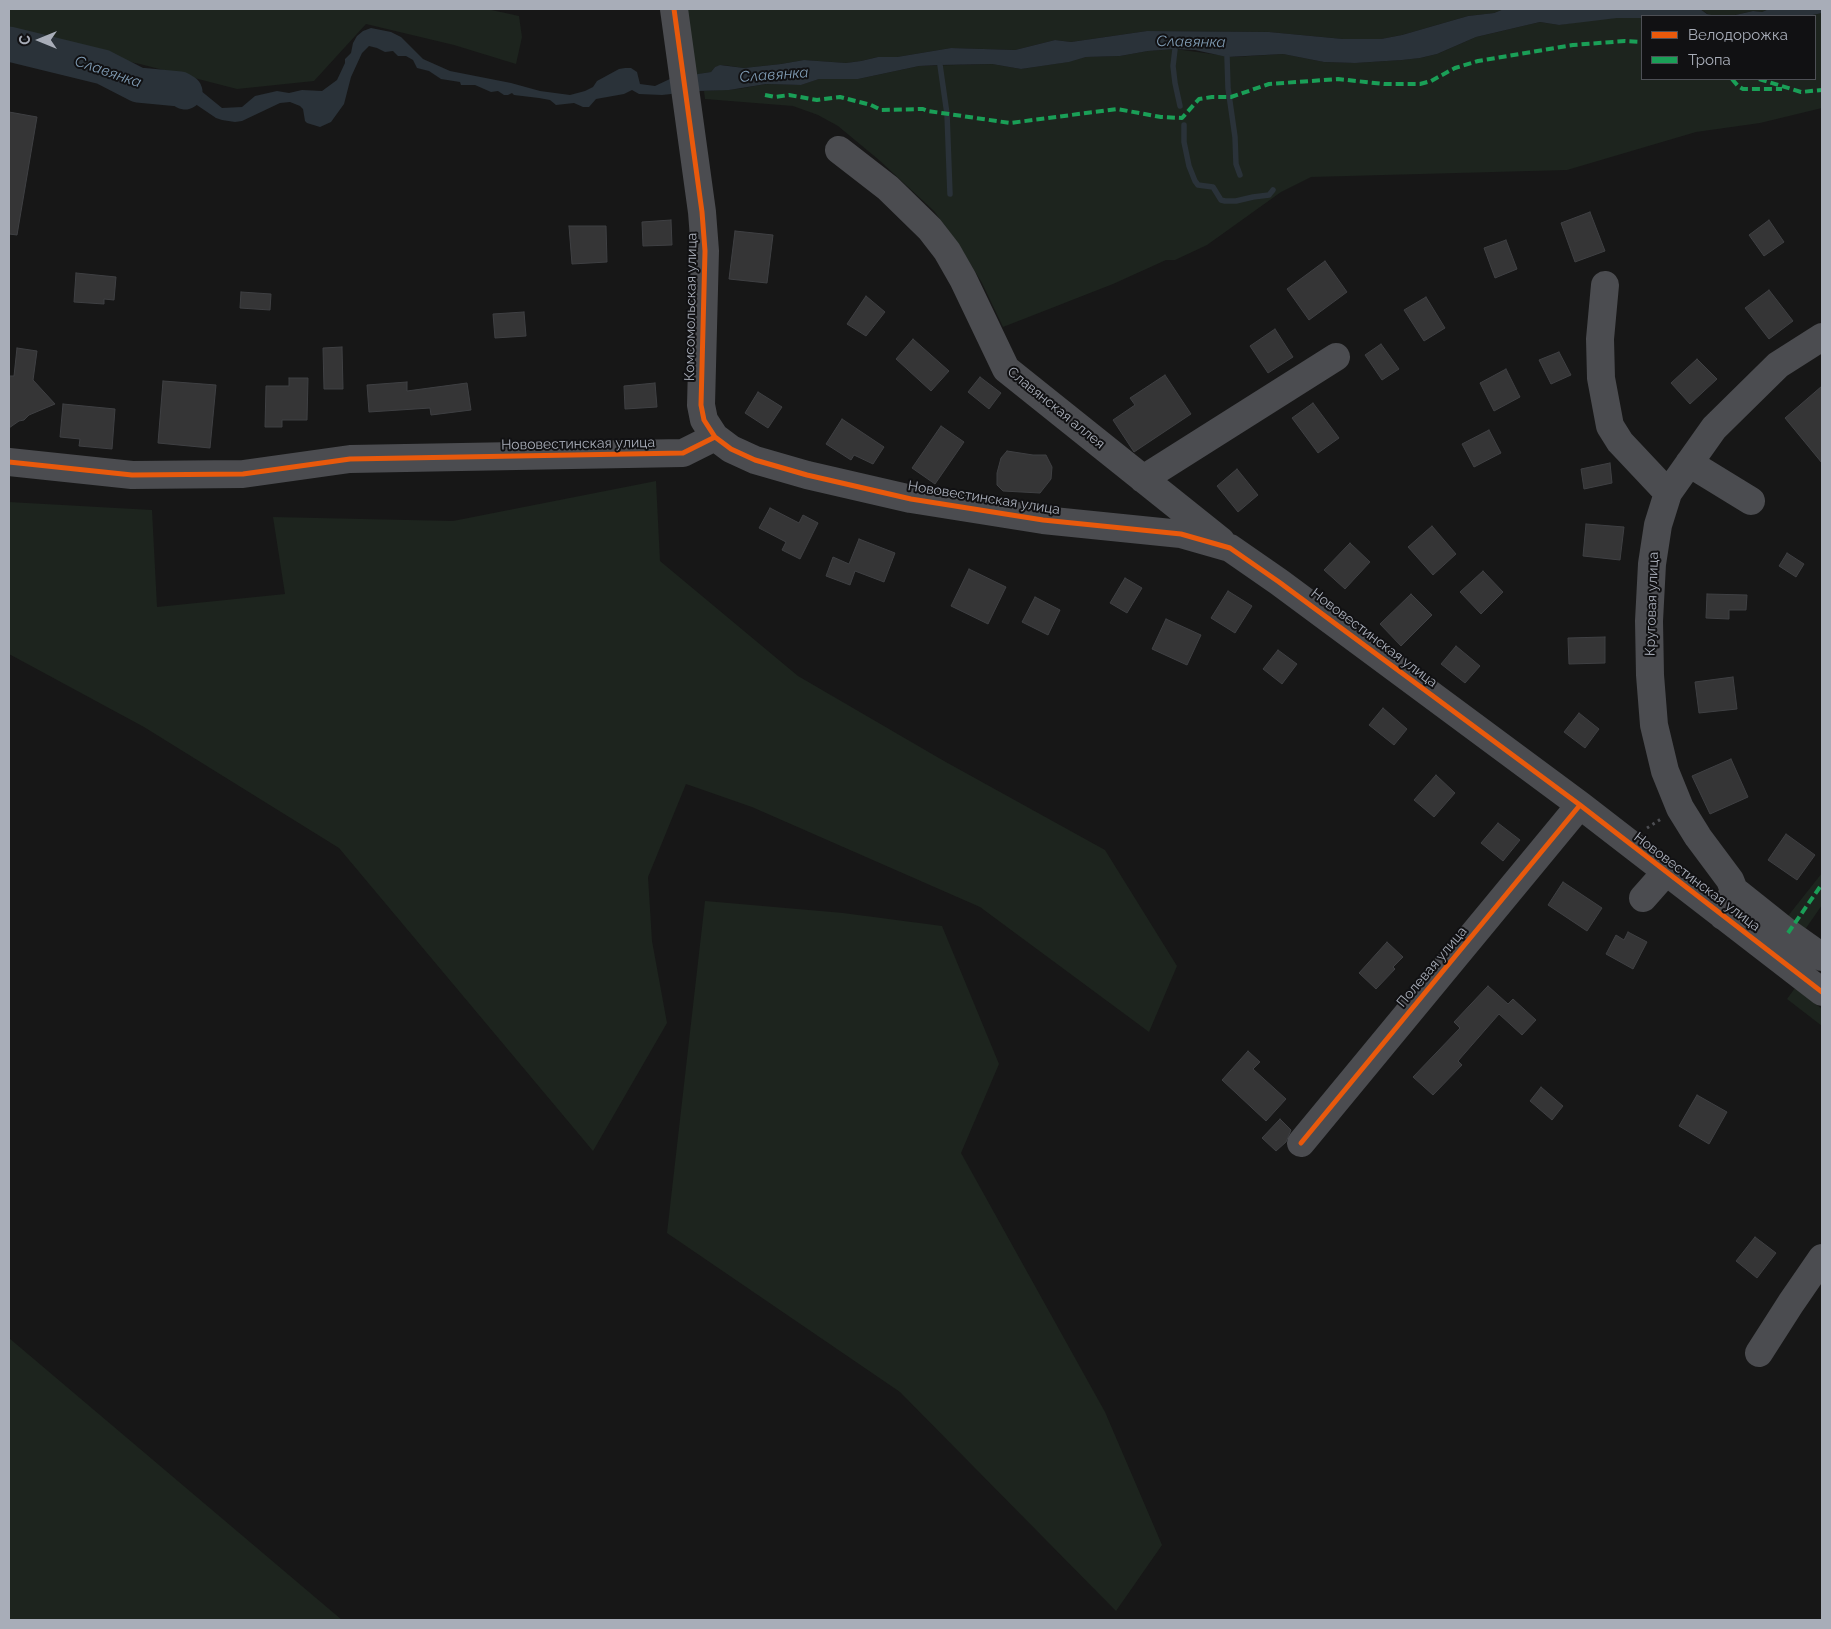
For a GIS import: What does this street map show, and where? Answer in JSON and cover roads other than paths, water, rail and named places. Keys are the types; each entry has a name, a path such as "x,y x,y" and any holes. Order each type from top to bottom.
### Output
{"street":[{"name":"Комсомольская улица","path":"674,9 702,212 705,251 701,405 704,420 715,437"},
{"name":"Славянская аллея","path":"839,150 864,168 900,199 930,229 947,250 1006,369 1230,548"},
{"path":"1605,285 1600,339 1601,378 1610,426 1620,442 1668,493"},
{"name":"Круговая улица","path":"1734,890 1730,880 1698,837 1680,808 1665,771 1654,725 1650,675 1649,621 1652,564 1658,525 1668,493 1714,428 1778,364 1822,337"},
{"path":"1143,478 1336,357"},
{"name":"Нововестинская улица","path":"9,462 132,475 243,474 350,459 683,453 715,437 731,449 755,460 807,475 912,499 1043,520 1181,534 1230,548 1279,582 1580,805 1821,989"},
{"path":"1689,463 1751,502"},
{"name":"Полевая улица","path":"1301,1143 1580,805"},
{"path":"1643,898 1666,872"},
{"path":"1723,916 1734,890 1788,933 1822,957"},
{"path":"1759,1353 1822,1258"}],"water":[{"path":"1504,9 1700,9 1712,15 1641,15 1641,18 1617,18 1559,25 1540,22 1476,37 1437,54 1402,60 1355,63 1324,62 1283,54 1227,57 1195,50 1175,49 1120,56 1086,57 1069,62 1021,69 992,64 919,66 858,79 819,79 801,85 766,84 729,90 662,95 639,94 632,90 624,94 596,99 589,107 583,107 574,103 556,105 550,100 514,95 512,93 504,95 498,91 491,92 475,85 461,85 460,82 441,79 429,71 417,68 413,60 406,56 398,56 393,51 385,52 369,46 362,53 351,77 344,104 331,122 320,127 307,123 303,109 290,102 280,103 242,121 222,120 182,95 162,94 139,89 136,73 153,73 195,86 222,108 242,107 255,96 277,91 289,93 302,90 322,91 337,80 345,59 351,53 357,36 371,28 391,32 401,37 423,59 450,71 511,83 540,91 570,95 585,91 593,87 597,81 619,69 625,68 631,68 637,72 640,84 655,86 672,78 711,72 720,65 744,68 804,60 846,63 951,48 1015,50 1055,40 1071,42 1147,31 1269,32 1343,39 1381,39 1402,35 1468,16 1494,13"},
{"path":"1769,9 1822,9 1822,13 1813,15 1735,15 1753,11 1762,12"}],"waterway":[{"name":"Славянка","path":"9,44 103,67 138,85 180,89 185,92"},
{"path":"1175,49 1173,66 1180,106"},
{"path":"1227,57 1228,88 1235,137 1236,164 1240,175"},
{"path":"940,65 947,114 950,194"},
{"path":"1184,125 1184,142 1189,166 1198,185 1213,187 1221,200 1225,201 1269,195 1273,190"}]}
